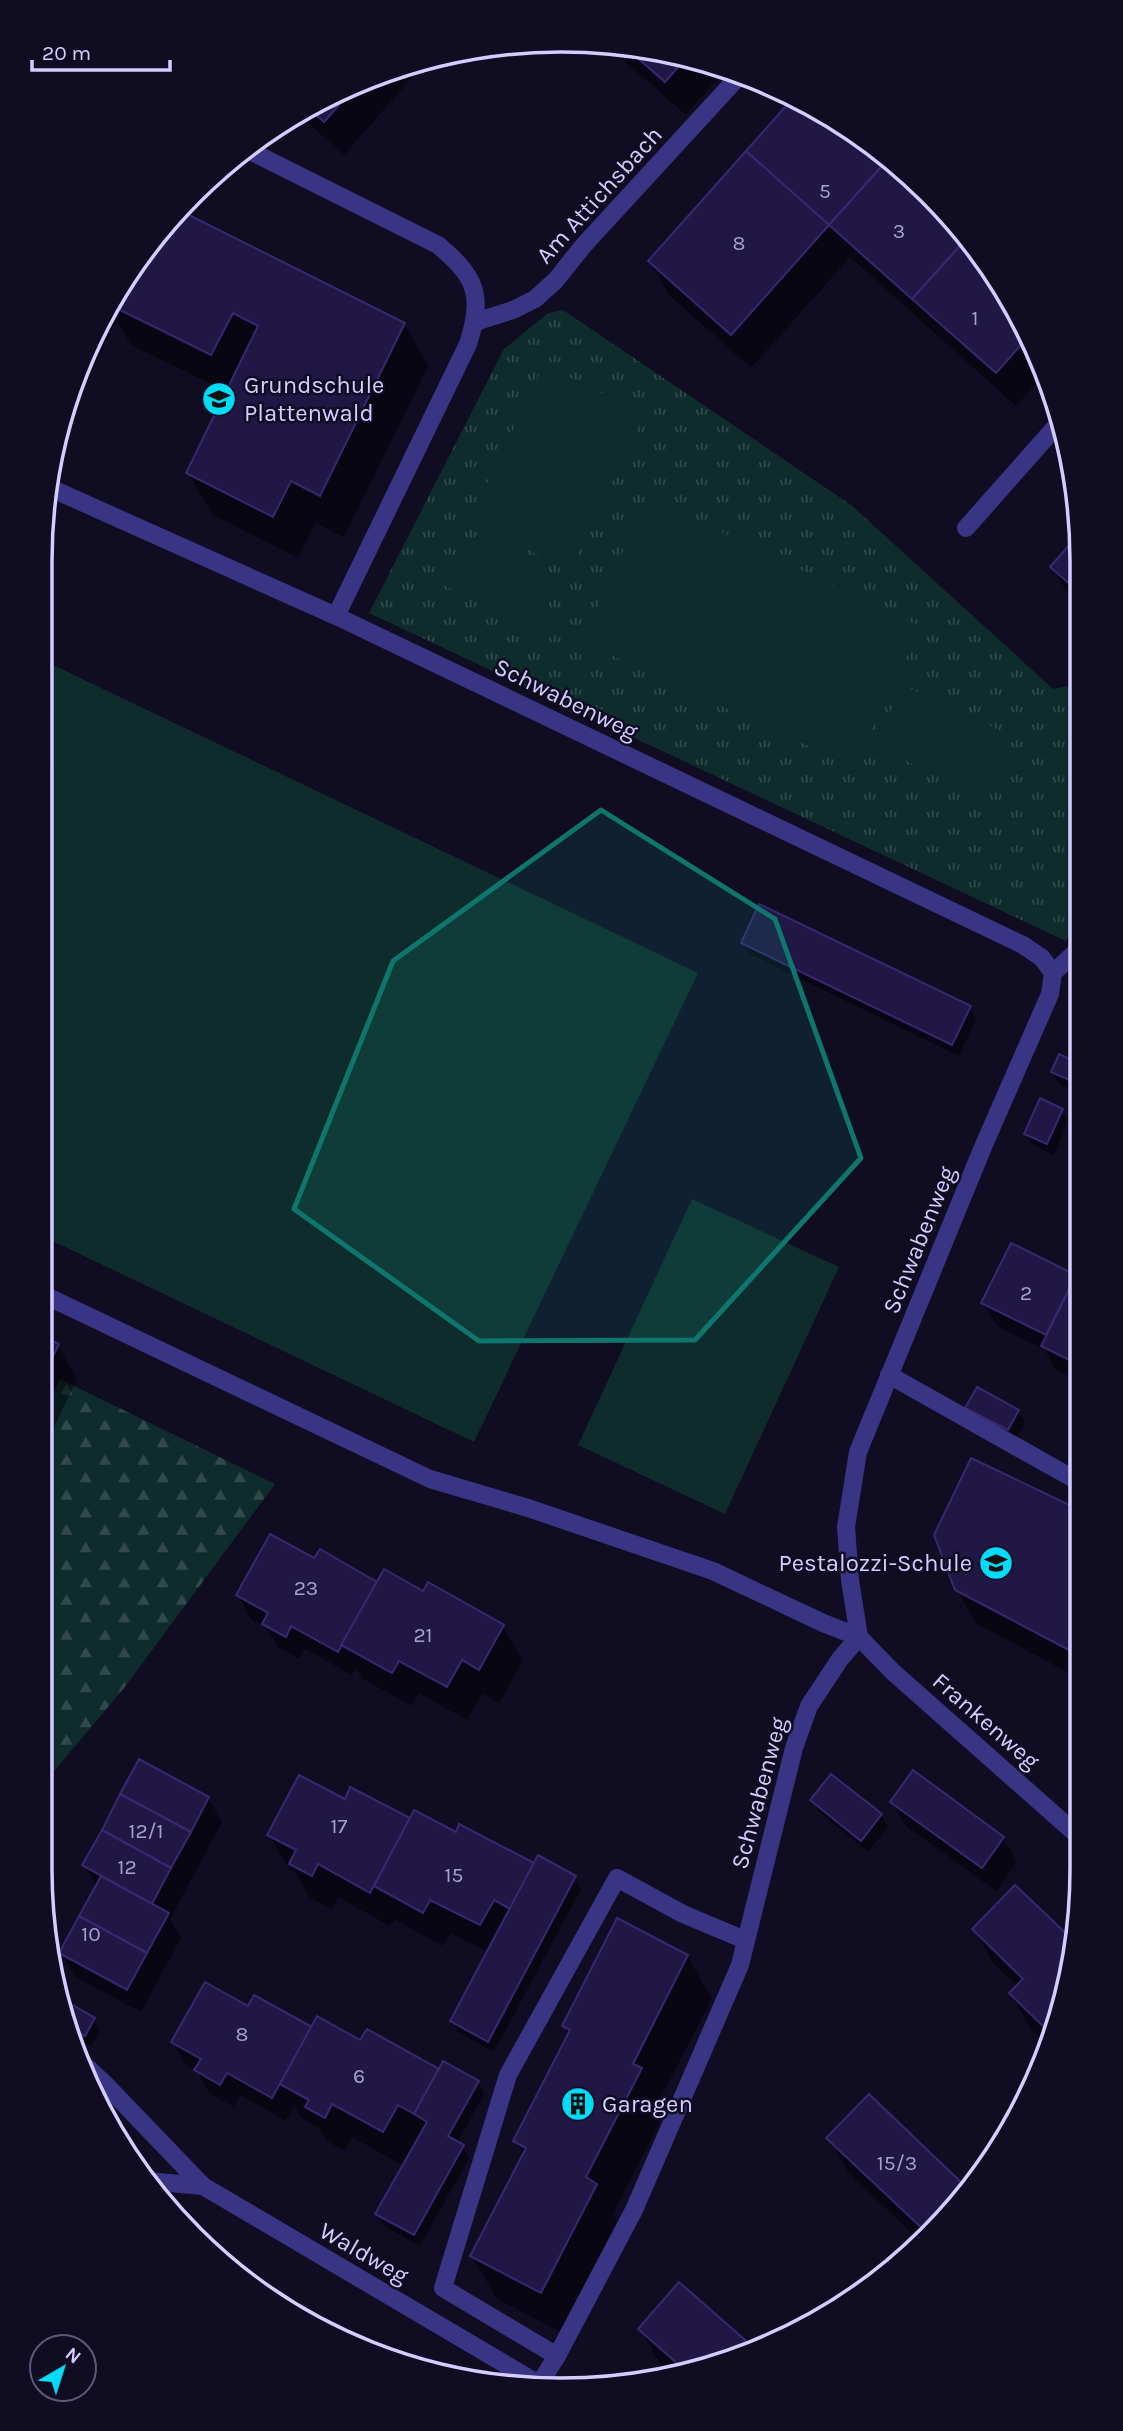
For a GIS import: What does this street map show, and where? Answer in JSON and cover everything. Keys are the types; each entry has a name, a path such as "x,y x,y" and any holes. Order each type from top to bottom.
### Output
{"street":[{"name":"Am Attichsbach","path":"475,322 513,310 535,299 556,280 583,246 733,83"},
{"path":"257,154 438,245 460,263 470,278 475,303 475,322 468,344 336,616"},
{"path":"966,528 1053,430"},
{"name":"Schwabenweg","path":"58,491 336,616 1023,944 1042,958 1053,972 1050,994 858,1452 846,1527 850,1580 859,1637 809,1706 794,1748 740,1965 634,2210 548,2378"},
{"path":"1053,972 1070,957"},
{"path":"52,1299 430,1479 528,1508 713,1570 823,1623 859,1637"},
{"path":"890,1376 1070,1476"},
{"name":"Frankenweg","path":"859,1637 893,1672 1070,1829"},
{"path":"558,2356 443,2288 508,2075 617,1878 683,1914 745,1940"},
{"path":"96,2076 203,2186"},
{"name":"Waldweg","path":"161,2182 203,2186 529,2377"}],"highlighted area":[{"path":"601,810 775,919 861,1158 695,1340 479,1341 294,1209 393,961"}],"green space":[{"path":"563,310 851,505 1053,689 1070,686 1070,934 1066,941 369,613 504,349 548,313"},
{"path":"544,365 645,414 570,570 469,521"},
{"path":"648,497 921,627 854,767 581,641"},
{"path":"477,538 554,575 543,632 439,583"},
{"path":"52,664 698,973 474,1442 52,1241"},
{"path":"903,685 1014,737 983,799 874,745"},
{"path":"692,1199 839,1267 725,1514 578,1445"},
{"path":"60,1379 275,1484 124,1688 52,1774 52,1395"}],"building":[{"path":"638,59 679,66 665,82"},
{"path":"341,103 324,122 317,115"},
{"path":"787,105 844,138 881,166 829,225 746,151"},
{"path":"746,151 829,225 731,335 648,261"},
{"path":"881,166 921,202 960,246 912,299 829,225"},
{"name":"Grundschule Plattenwald","path":"189,215 405,323 320,496 291,481 273,517 186,473 258,326 233,313 211,355 120,310 138,279"},
{"path":"960,246 985,279 1022,344 996,373 912,299"},
{"path":"1069,545 1070,584 1050,567"},
{"path":"759,904 971,1006 952,1045 741,943"},
{"path":"1059,1054 1070,1059 1070,1080 1051,1072"},
{"path":"1040,1098 1063,1109 1047,1144 1024,1134"},
{"path":"1011,1243 1070,1272 1070,1287 1046,1335 981,1303"},
{"path":"1070,1288 1070,1360 1041,1346"},
{"path":"52,1341 59,1344 52,1358"},
{"path":"977,1387 1019,1410 1008,1430 965,1408"},
{"path":"971,1458 1070,1505 1070,1651 955,1590 934,1535"},
{"path":"270,1534 314,1558 320,1549 377,1582 338,1652 291,1626 286,1637 262,1624 268,1613 236,1595"},
{"path":"384,1569 423,1591 428,1582 504,1625 479,1670 462,1660 447,1687 399,1661 392,1673 341,1645"},
{"path":"139,1759 209,1797 191,1832 120,1794"},
{"path":"913,1770 1004,1837 982,1868 890,1802"},
{"path":"831,1774 882,1814 861,1841 810,1800"},
{"path":"299,1775 345,1799 350,1787 410,1818 370,1893 318,1864 312,1876 289,1864 296,1850 267,1835"},
{"path":"120,1794 191,1832 171,1868 102,1830"},
{"path":"414,1810 456,1832 459,1824 534,1863 510,1909 494,1900 480,1925 430,1900 423,1913 374,1886"},
{"path":"102,1830 171,1868 152,1904 82,1865"},
{"path":"538,1855 576,1876 488,2042 450,2021"},
{"path":"101,1876 169,1913 147,1953 79,1916"},
{"path":"1015,1885 1066,1934 1061,1969 1045,2028 1009,1993 1023,1979 972,1929"},
{"path":"79,1916 147,1953 127,1990 59,1952"},
{"name":"Garagen","path":"617,1918 688,1955 633,2064 642,2068 586,2177 597,2184 541,2293 470,2256 526,2148 513,2141 570,2030 562,2026"},
{"path":"205,1982 248,2006 254,1995 312,2027 272,2098 227,2073 220,2085 194,2070 201,2059 171,2042"},
{"path":"71,2004 95,2018 85,2036 80,2033"},
{"path":"317,2016 360,2040 367,2029 439,2069 414,2114 398,2105 383,2132 332,2104 325,2118 305,2107 309,2100 280,2084"},
{"path":"443,2061 479,2081 448,2136 464,2145 414,2235 375,2214 427,2122 414,2114"},
{"path":"869,2094 962,2183 922,2228 826,2138"},
{"path":"679,2282 748,2343 679,2365 638,2329"}],"place":[{"name":"Grundschule Plattenwald","path":"219,399"},
{"name":"Pestalozzi-Schule","path":"996,1563"},
{"name":"Garagen","path":"578,2104"}]}
